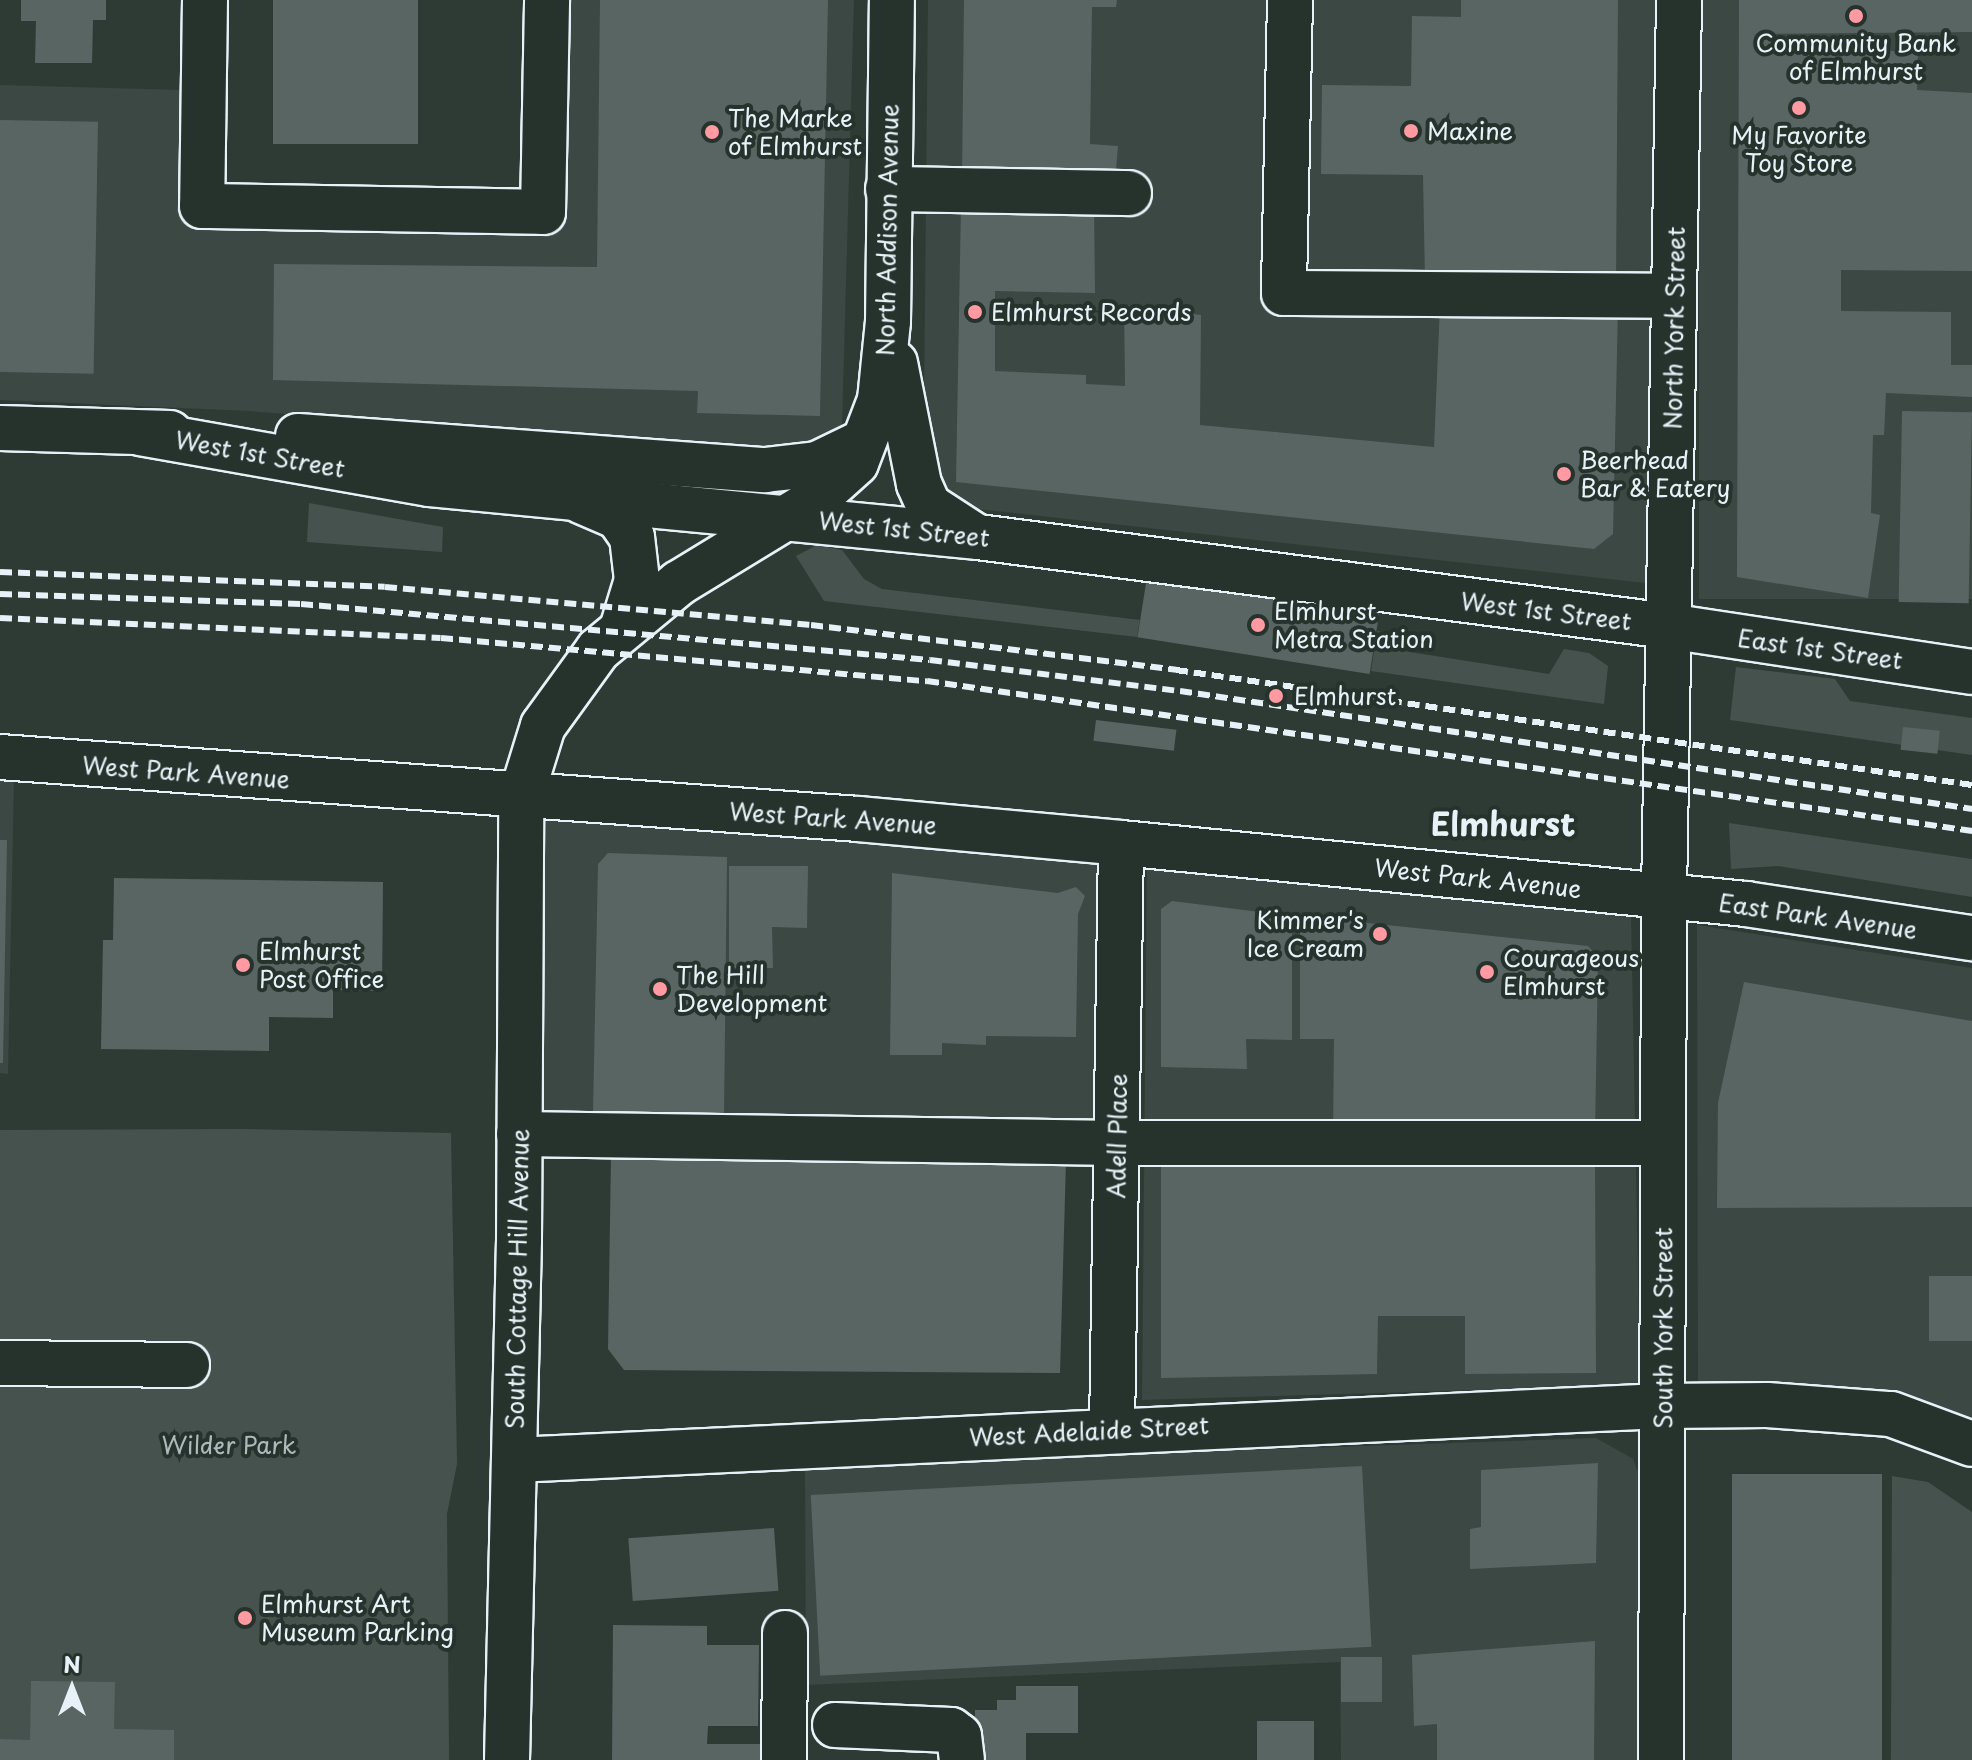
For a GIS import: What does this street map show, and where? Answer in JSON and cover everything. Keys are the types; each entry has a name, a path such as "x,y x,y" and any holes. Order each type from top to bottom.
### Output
{"street":[{"path":"205,0 202,206 543,212 547,0"},
{"name":"North Addison Avenue","path":"622,629 679,583 787,517 856,463 880,400 888,321 892,0"},
{"path":"1290,0 1284,293 1674,296"},
{"name":"North York Street","path":"1664,896 1679,0"},
{"path":"888,189 1129,193"},
{"path":"888,321 919,484 929,506 978,537"},
{"name":"West 1st Street","path":"0,428 277,434 765,470 817,464 864,441"},
{"name":"West 1st Street","path":"140,433 430,484 978,537 1668,626"},
{"path":"567,497 618,517 632,537 637,580 622,629"},
{"name":"East 1st Street","path":"1668,626 1972,672"},
{"name":"South Cottage Hill Avenue","path":"507,1760 515,1460 521,797 549,715 598,650 622,629"},
{"name":"West Park Avenue","path":"0,757 858,819 1664,896"},
{"name":"Adell Place","path":"1112,1430 1121,843"},
{"name":"East Park Avenue","path":"1664,896 1972,938"},
{"name":"South York Street","path":"1661,1760 1664,896"},
{"path":"519,1134 1117,1143 1663,1143"},
{"path":"0,1363 187,1365"},
{"name":"West Adelaide Street","path":"515,1460 1662,1406 1767,1405 1891,1414 1968,1431"},
{"path":"784,1760 785,1633"},
{"path":"835,1725 951,1730 959,1736 962,1760"}],"shaded area":[{"path":"562,0 854,0 842,425 823,447 787,452 249,411 0,400 0,85 219,91 218,190 249,227 557,230"},
{"path":"928,0 1661,0 1654,584 923,503"},
{"path":"1699,0 1972,0 1972,599 1699,599"},
{"path":"0,779 14,779 8,1074 0,1073"},
{"path":"544,809 1100,859 1098,1126 540,1122"},
{"path":"1147,855 1631,914 1640,1385 1142,1400"},
{"path":"1697,925 1972,968 1972,1427 1698,1389"},
{"path":"1596,1438 1633,1459 1646,1493 1640,1760 1341,1760 1340,1662 806,1685 805,1465"}],"green space":[{"path":"309,503 443,527 442,552 307,542"},
{"path":"817,545 842,550 864,579 882,589 1140,620 1137,637 824,601 796,556"},
{"path":"1377,631 1388,632 1397,650 1549,674 1564,649 1589,653 1608,666 1604,704 1371,671"},
{"path":"1736,667 1835,679 1850,701 1972,718 1972,755 1730,720"},
{"path":"1729,823 1972,859 1972,897 1778,866 1731,869"},
{"name":"Wilder Park","path":"237,1129 451,1133 457,1464 447,1514 449,1760 0,1760 0,1130"},
{"path":"1892,1476 1928,1482 1972,1512 1972,1760 1891,1760"}],"building":[{"path":"21,0 106,0 106,20 93,20 92,63 35,63 36,21 21,21"},
{"path":"273,0 418,0 418,144 273,144"},
{"name":"The Marke of Elmhurst","path":"600,0 828,0 820,416 697,413 698,391 273,380 274,264 597,267"},
{"path":"964,0 1117,0 1116,7 1092,7 1090,144 1118,146 1115,182 962,178"},
{"path":"1461,0 1618,0 1616,283 1425,281 1423,175 1321,174 1322,85 1411,86 1412,16 1461,17"},
{"path":"1739,0 1972,0 1972,32 1750,34 1845,40 1845,49 1918,52 1917,90 1972,93 1972,271 1841,270 1841,311 1951,312 1951,365 1972,365 1972,397 1886,393 1884,435 1873,435 1871,513 1880,515 1868,598 1737,577"},
{"path":"0,120 98,122 94,374 0,372"},
{"path":"961,204 1094,205 1095,293 995,291 995,371 1086,375 1086,384 1125,386 1124,305 1201,315 1200,425 1434,447 1440,305 1618,308 1613,534 1594,549 956,482"},
{"path":"1902,411 1972,412 1969,603 1899,602"},
{"name":"Elmhurst Metra Station","path":"1147,577 1379,614 1370,674 1137,637"},
{"path":"1096,720 1176,730 1174,751 1093,741"},
{"path":"1903,727 1940,731 1937,754 1901,750"},
{"path":"0,840 7,840 3,1063 0,1063"},
{"name":"The Hill Development","path":"608,853 727,857 724,1115 593,1113 598,864"},
{"path":"729,866 808,866 807,928 772,927 773,968 729,968"},
{"path":"892,873 1058,893 1076,887 1085,896 1078,914 1076,1037 986,1036 986,1045 942,1043 942,1055 890,1055"},
{"name":"Elmhurst Post Office","path":"114,878 383,882 382,991 333,990 333,1018 269,1017 269,1051 101,1049 103,940 113,940"},
{"path":"1172,901 1292,916 1292,1040 1246,1039 1247,1069 1161,1067 1161,909"},
{"path":"1300,916 1588,946 1598,957 1595,1135 1425,1120 1425,1134 1333,1133 1334,1039 1300,1039"},
{"path":"1744,982 1972,1021 1972,1207 1717,1208 1718,1103"},
{"path":"1161,1147 1595,1155 1596,1373 1465,1374 1465,1316 1378,1316 1377,1374 1161,1378"},
{"path":"611,1156 1066,1161 1060,1373 624,1370 608,1349"},
{"path":"1929,1276 1972,1276 1972,1341 1929,1341"},
{"path":"1598,1463 1596,1563 1470,1569 1470,1529 1481,1527 1481,1470"},
{"path":"1362,1466 1371,1647 820,1676 811,1495"},
{"path":"1732,1474 1882,1474 1882,1760 1732,1760"},
{"path":"774,1528 778,1591 633,1601 628,1538"},
{"path":"613,1625 707,1626 707,1645 759,1645 758,1726 708,1726 707,1744 760,1744 760,1760 612,1760"},
{"path":"1595,1641 1594,1760 1437,1760 1437,1724 1414,1726 1412,1655"},
{"path":"1341,1657 1382,1657 1382,1702 1341,1702"},
{"path":"31,1681 115,1682 114,1729 174,1730 174,1760 0,1760 0,1739 30,1740"},
{"path":"1016,1686 1078,1686 1078,1733 1026,1733 1026,1760 975,1760 975,1710 997,1710 997,1700 1016,1700"},
{"path":"1257,1721 1314,1721 1314,1760 1257,1760"}],"railway":[{"path":"0,572 385,587 811,625 1176,670 1972,785"},
{"path":"0,594 301,604 930,660 1180,691 1972,809"},
{"path":"0,618 441,638 927,681 1972,831"}],"place":[{"name":"Community Bank of Elmhurst","path":"1856,16"},
{"name":"My Favorite Toy Store","path":"1799,108"},
{"name":"Maxine","path":"1411,131"},
{"name":"The Marke of Elmhurst","path":"712,132"},
{"name":"Elmhurst Records","path":"975,312"},
{"name":"Beerhead Bar & Eatery","path":"1564,474"},
{"name":"Elmhurst Metra Station","path":"1258,625"},
{"name":"Elmhurst","path":"1276,696"},
{"name":"Kimmer's Ice Cream","path":"1380,934"},
{"name":"Elmhurst Post Office","path":"243,965"},
{"name":"Courageous Elmhurst","path":"1487,972"},
{"name":"The Hill Development","path":"660,989"},
{"name":"Elmhurst Art Museum Parking","path":"245,1618"}],"district":[{"name":"Elmhurst","path":"1503,823"}]}
